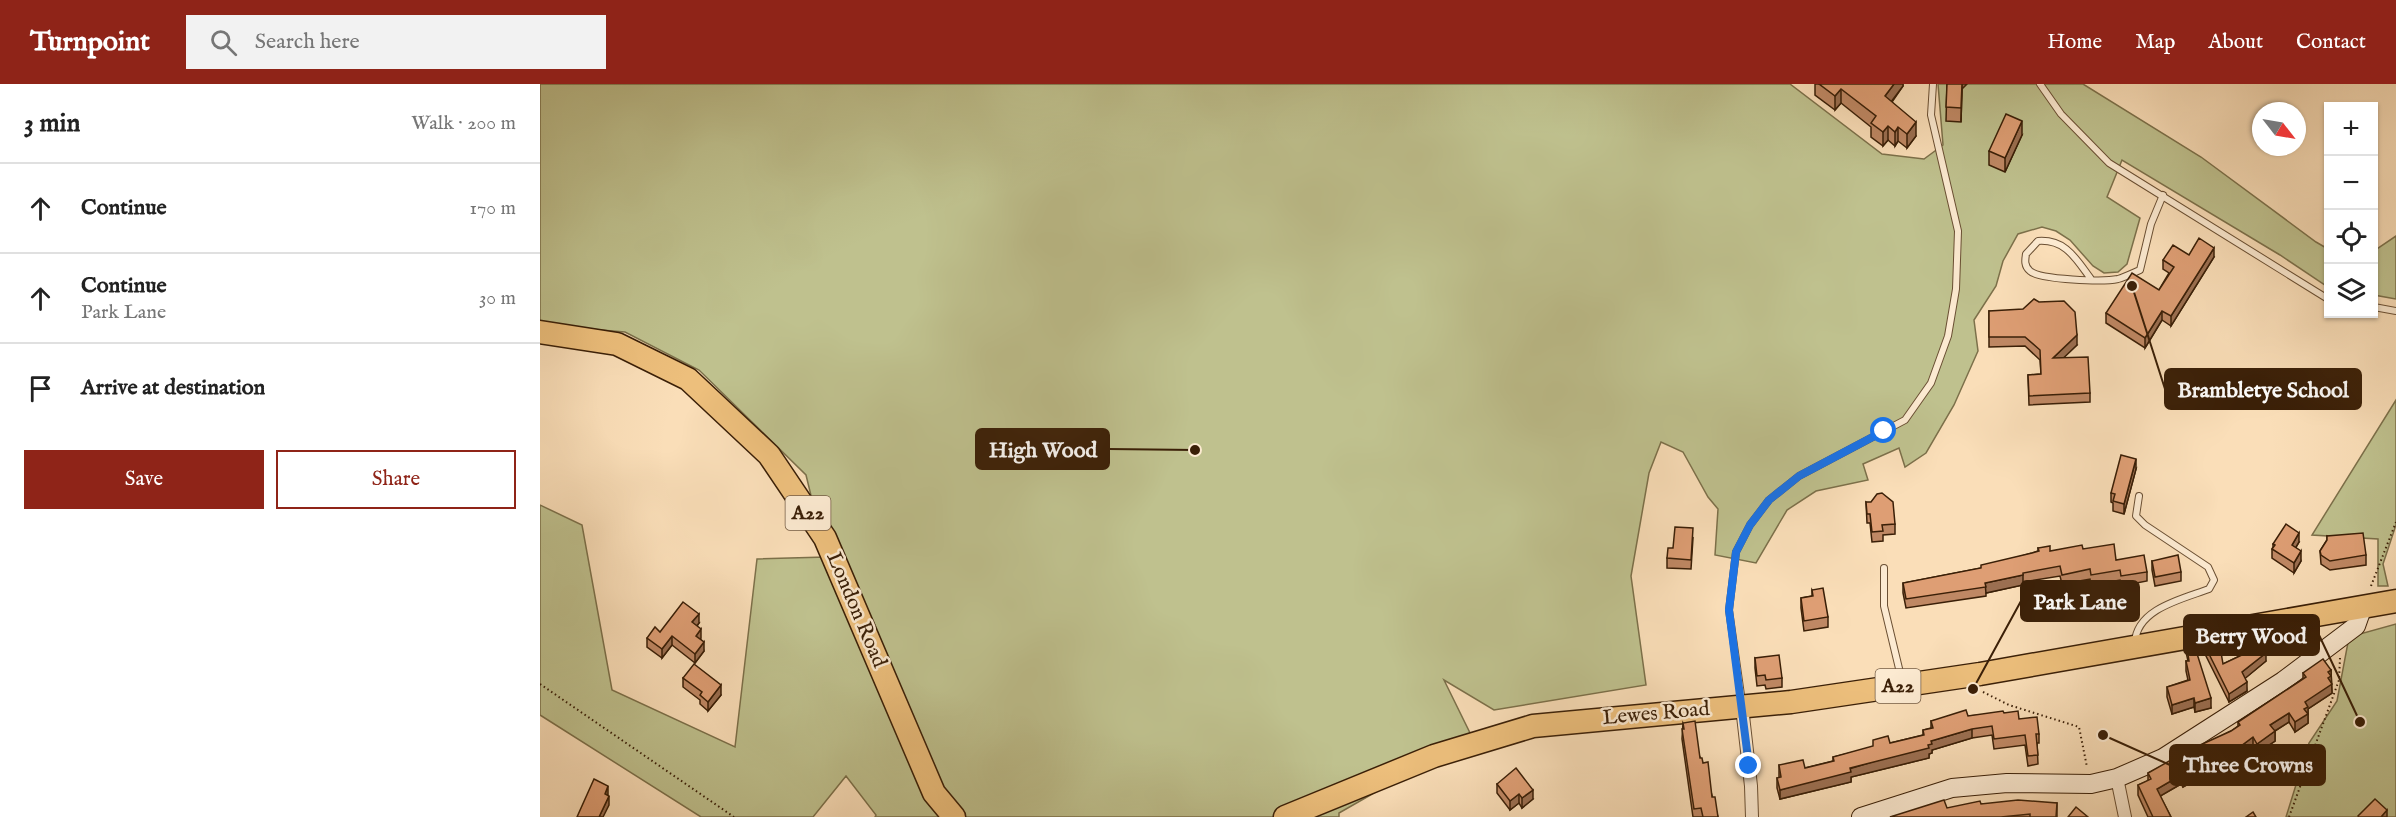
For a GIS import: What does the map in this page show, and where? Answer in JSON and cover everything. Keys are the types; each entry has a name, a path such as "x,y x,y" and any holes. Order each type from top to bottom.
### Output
{"highway":[{"name":"London Road","path":"540,332 617,344 688,379 769,455 825,538 934,793 954,817"},
{"name":"Lewes Road","path":"1285,817 1434,756 1533,726 1742,707 1980,674 2396,602"}],"street":[{"path":"1863,817 1952,788 2007,783 2091,784 2117,778 2163,758 2283,681 2356,626 2362,609"},
{"path":"1742,707 1751,786 1752,817"},
{"path":"2117,778 2125,817"}],"lane":[{"path":"1742,707 1729,610 1736,552 1750,525 1769,500 1799,476 1905,420 1931,383 1948,336 1956,289 1958,231 1931,115 1933,84"},
{"path":"2040,84 2061,114 2109,163 2324,296"},
{"path":"2091,279 2072,254 2055,242 2038,241 2026,254 2025,261 2031,272 2052,278 2091,279 2117,279 2140,270 2151,224 2163,195"},
{"path":"2378,308 2396,311"},
{"path":"2135,647 2136,631 2149,615 2209,589 2214,580 2208,567 2145,525 2136,516 2139,496"},
{"path":"1884,568 1884,606 1903,685"}],"path":[{"path":"2362,609 2396,522"},
{"path":"2289,817 2338,680 2342,637"},
{"path":"1980,674 1983,692 2009,705 2079,727 2091,784"},
{"path":"540,684 734,817"}],"green space":[{"path":"540,84 1790,84 1882,154 1924,159 1943,145 1938,84 2083,84 2201,157 2324,247 2324,284 2280,255 2122,160 2107,197 2140,218 2127,264 2118,272 2104,273 2093,266 2070,240 2056,231 2042,227 2018,234 2003,261 1996,286 1974,320 1978,351 1954,405 1926,453 1905,467 1899,448 1863,464 1868,480 1816,491 1787,510 1756,563 1715,555 1718,509 1708,497 1683,452 1661,442 1649,473 1631,576 1646,685 1494,710 1444,680 1472,737 1339,813 1339,817 875,817 876,815 846,776 813,817 701,817 540,715 540,505 582,525 612,690 735,747 757,559 826,557 806,475 699,370 625,332 540,325"},
{"path":"2396,236 2396,299 2378,296 2378,248"},
{"path":"2396,400 2396,525 2383,564 2388,586 2378,586 2378,539 2312,535"},
{"path":"2396,624 2396,817 2286,817 2309,743 2337,701 2349,637"}],"building":[{"path":"1819,84 1894,84 1885,96 1916,122 1907,134 1898,127 1895,132 1888,126 1883,132 1871,123 1876,116 1841,89 1835,96"},
{"path":"1947,84 1962,84 1961,108 1946,107"},
{"path":"2006,114 2022,121 2005,158 1989,151"},
{"path":"2199,238 2214,248 2171,316 2162,311 2145,338 2106,313 2132,273 2159,290 2174,267 2163,260 2173,245 2189,255"},
{"path":"2034,299 2039,302 2064,301 2075,312 2077,335 2053,358 2088,357 2090,393 2029,396 2028,375 2041,374 2040,350 2025,337 1989,337 1989,311 2023,309"},
{"path":"2121,455 2136,459 2124,504 2113,501 2115,494 2111,493"},
{"path":"1882,493 1893,502 1895,524 1882,525 1883,531 1872,532 1866,502 1871,502 1877,494"},
{"path":"2286,524 2299,533 2292,545 2301,551 2294,563 2272,549"},
{"path":"1675,527 1693,528 1691,560 1667,558 1668,548 1673,548"},
{"path":"2363,533 2366,555 2330,561 2321,555 2320,551 2327,536"},
{"path":"2114,544 2116,560 2144,555 2147,572 2121,576 2120,570 2091,575 2090,569 2062,575 2060,566 1985,583 1986,587 1906,599 1903,583 1981,568 1981,565 2039,551 2038,548 2050,546 2050,551 2082,545 2083,549"},
{"path":"2178,555 2181,572 2155,577 2152,561"},
{"path":"1823,588 1828,617 1804,621 1801,598 1813,596 1812,590"},
{"path":"683,602 699,614 692,622 701,629 696,636 704,642 695,654 672,636 662,649 647,638 655,627 660,632"},
{"path":"2253,633 2254,638 2266,653 2242,672 2247,682 2229,694 2204,644 2219,641 2223,664 2244,654 2240,636"},
{"path":"2193,641 2211,698 2195,703 2194,698 2172,705 2167,687 2190,680 2186,661 2189,661 2186,642"},
{"path":"1779,655 1782,678 1766,680 1765,675 1757,676 1755,658"},
{"path":"2323,659 2331,670 2328,672 2331,676 2328,678 2332,684 2305,702 2308,707 2304,709 2308,714 2295,722 2289,713 2270,725 2275,731 2257,744 2253,737 2237,749 2240,754 2212,768 2210,763 2183,778 2181,775 2157,789 2171,817 2153,817 2138,785 2151,779 2148,773 2187,751 2231,731 2240,725 2238,722 2306,677 2303,673"},
{"path":"694,664 721,685 708,702 700,695 702,692 683,678"},
{"path":"1966,710 1968,716 2018,711 2019,719 2037,717 2038,755 2028,756 2025,735 1994,739 1992,726 1972,729 1931,741 1929,748 1850,768 1851,772 1780,790 1777,778 1781,777 1779,765 1803,760 1805,768 1834,761 1833,757 1873,746 1873,740 1888,736 1890,743 1924,735 1923,730 1933,728 1931,721"},
{"path":"1695,721 1700,758 1703,763 1708,762 1712,797 1715,797 1718,817 1703,817 1701,808 1694,809 1682,729 1684,729 1683,723"},
{"path":"1516,768 1533,790 1522,798 1519,794 1510,801 1497,784"},
{"path":"594,779 608,786 605,794 609,796 599,817 577,817"},
{"path":"2375,799 2387,810 2381,817 2359,817 2358,816"},
{"path":"1944,800 1947,808 1980,801 1981,804 2018,800 2057,803 2056,817 2030,817 2030,814 2001,817 1890,817"},
{"path":"2076,807 2088,817 2068,817"},
{"path":"2253,812 2256,817 2246,817"}],"place":[{"name":"Brambletye School","path":"2132,286"},
{"name":"High Wood","path":"1195,450"},
{"name":"Park Lane","path":"1973,689"},
{"name":"Berry Wood","path":"2360,722"},
{"name":"Three Crowns","path":"2103,735"}],"route":[{"path":"1749,766 1729,610 1736,552 1750,525 1769,500 1799,476 1884,431"}]}
